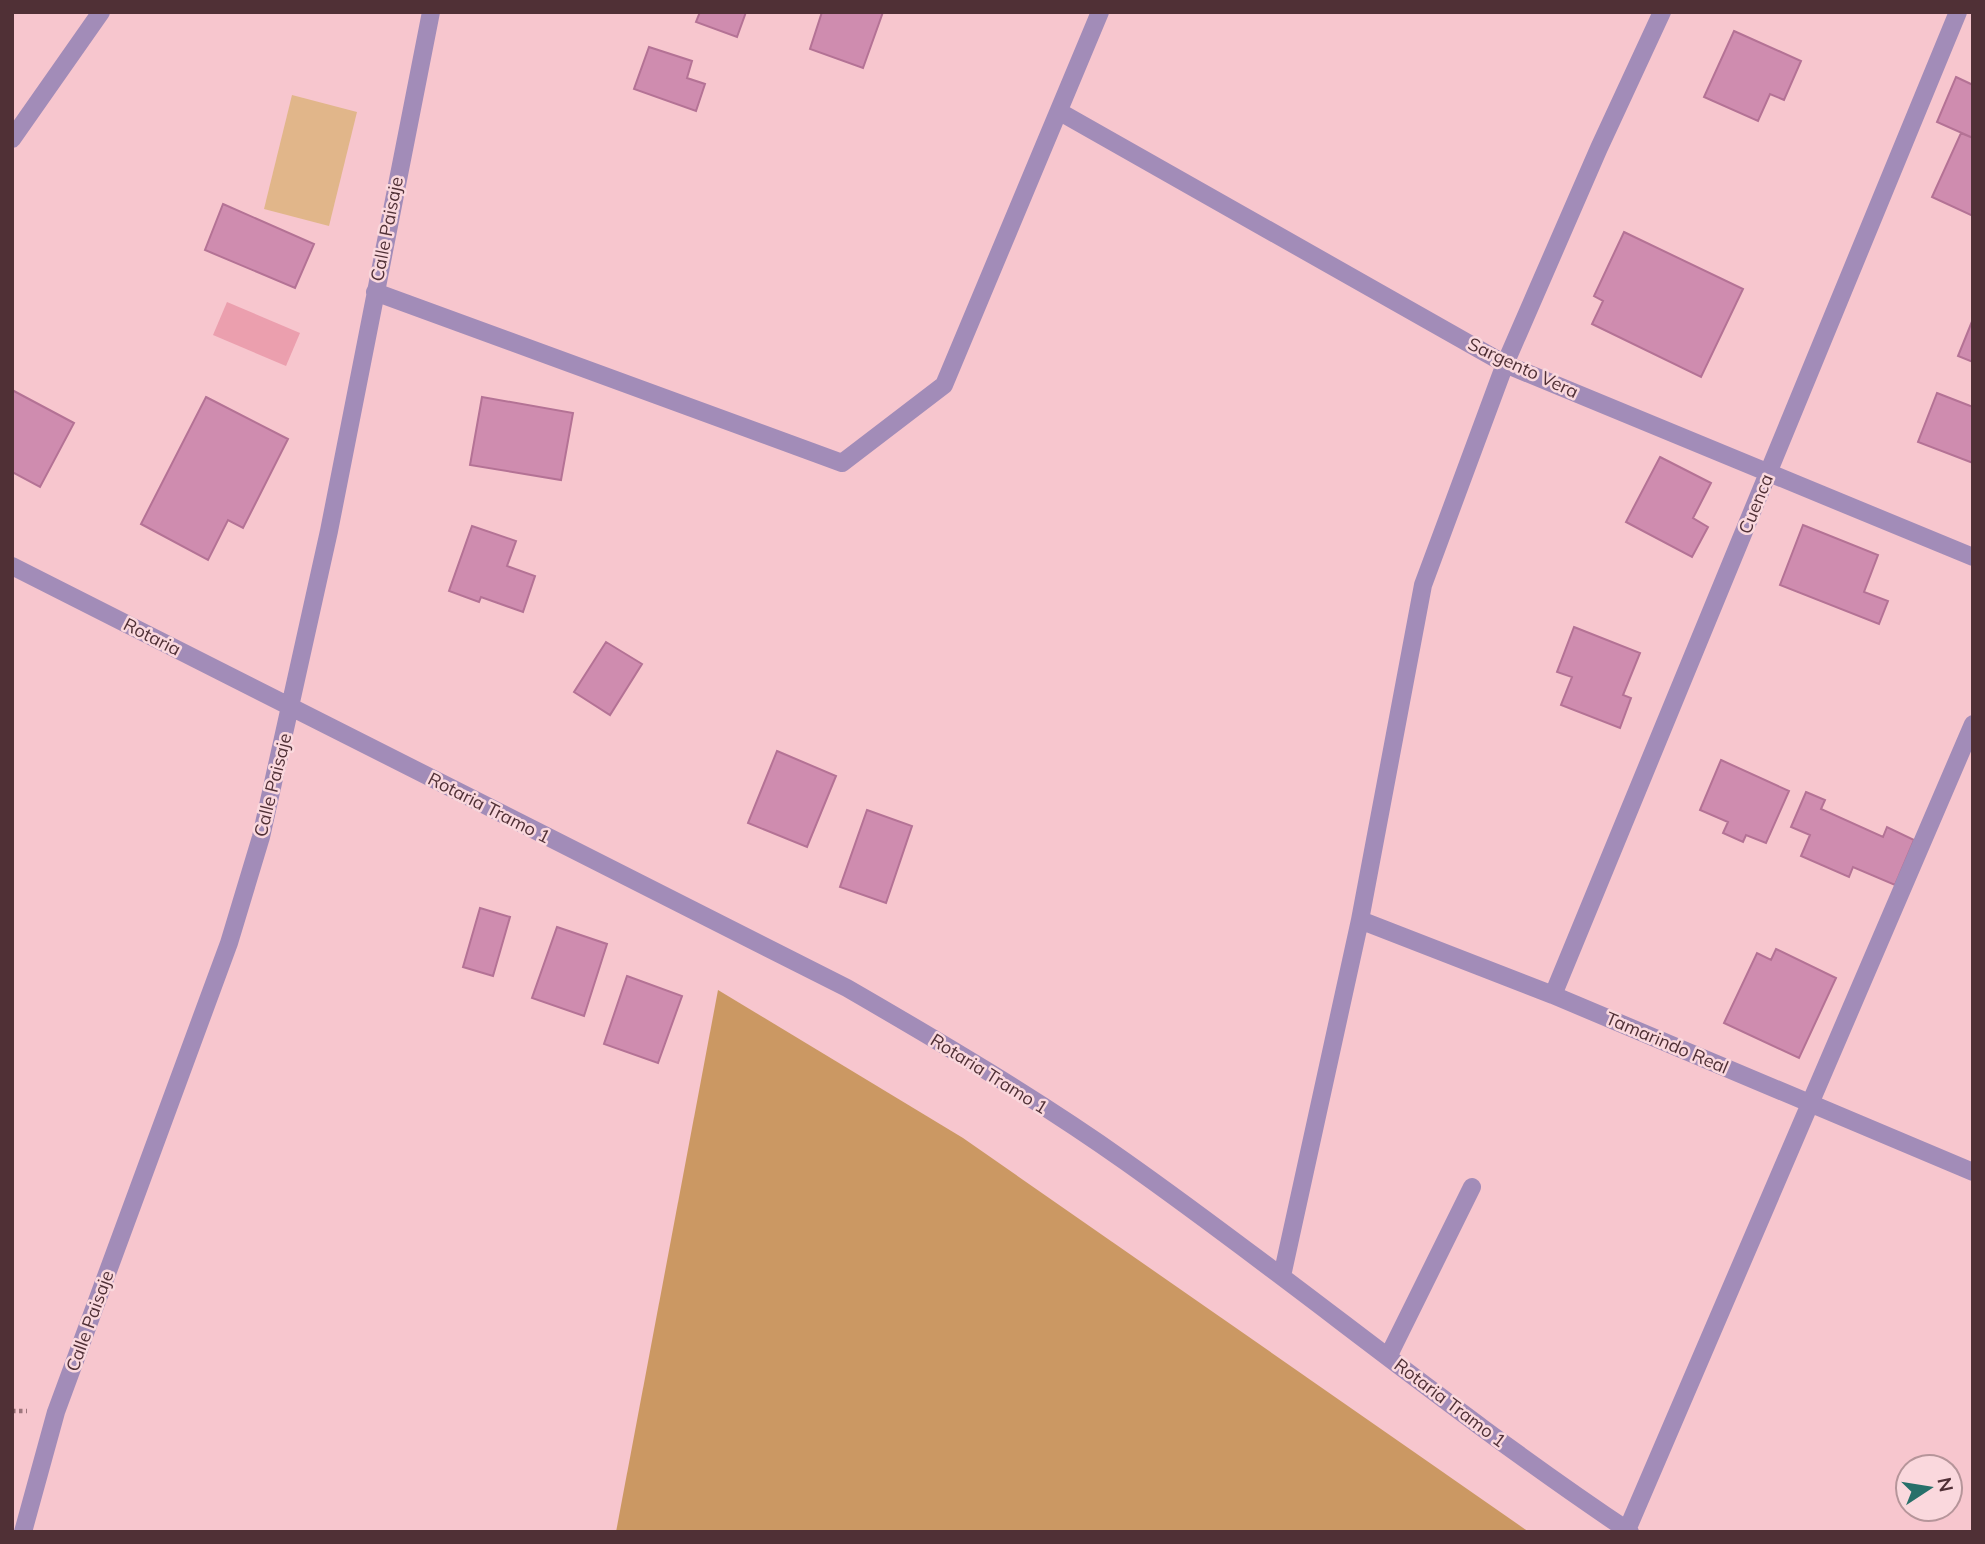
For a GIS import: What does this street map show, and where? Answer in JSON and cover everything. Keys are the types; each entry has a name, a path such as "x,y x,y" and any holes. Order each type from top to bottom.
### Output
{"street":[{"path":"12,139 101,12"},
{"name":"Calle Paisaje","path":"23,1532 56,1412 229,943 261,837 291,708 431,12"},
{"path":"375,292 842,463 944,385 1100,12"},
{"path":"1282,1276 1360,920 1423,585 1505,364 1662,12"},
{"name":"Cuenca","path":"1553,995 1958,12"},
{"name":"Sargento Vera","path":"1060,112 1505,364 1973,557"},
{"name":"Rotaria","path":"12,566 291,708"},
{"name":"Rotaria Tramo 1","path":"291,708 847,988 949,1048 1124,1161 1552,1479 1628,1531"},
{"path":"1628,1531 1808,1102 1973,724"},
{"name":"Tamarindo Real","path":"1360,920 1553,995 1973,1172"},
{"path":"1388,1357 1472,1187"}],"shaded area":[{"path":"292,95 357,112 329,226 264,209"},
{"path":"227,302 300,333 286,366 213,335"},
{"path":"718,990 963,1138 1529,1532 616,1532"}],"building":[{"path":"700,12 746,12 737,37 696,22"},
{"path":"822,12 883,12 863,68 810,49"},
{"path":"1734,31 1801,61 1784,100 1770,94 1758,121 1704,97"},
{"path":"649,47 692,61 687,78 705,84 696,111 634,89"},
{"path":"1956,77 1973,85 1973,138 1937,122"},
{"path":"1961,133 1973,138 1973,216 1932,197"},
{"path":"223,204 314,244 295,288 205,250"},
{"path":"1624,232 1743,289 1701,377 1592,324 1603,301 1594,296"},
{"path":"1973,319 1973,362 1958,356"},
{"path":"12,390 74,423 40,487 12,472"},
{"path":"1937,393 1973,407 1973,463 1918,442"},
{"path":"206,397 288,439 243,528 228,520 208,560 141,524"},
{"path":"482,397 573,413 561,480 470,465"},
{"path":"1660,457 1711,483 1693,518 1708,527 1692,557 1626,522"},
{"path":"1803,525 1878,555 1864,592 1888,601 1879,624 1780,585"},
{"path":"472,526 516,541 507,566 535,576 523,612 481,597 479,602 449,591"},
{"path":"1574,627 1640,653 1623,695 1631,698 1620,728 1561,705 1572,677 1557,672"},
{"path":"606,642 642,664 610,715 574,692"},
{"path":"777,751 836,776 807,847 748,823"},
{"path":"1721,760 1789,791 1766,843 1746,835 1743,842 1723,833 1728,822 1700,810"},
{"path":"1806,792 1825,800 1821,809 1883,837 1887,827 1914,840 1895,885 1853,867 1849,877 1801,856 1810,835 1791,827"},
{"path":"867,810 912,826 886,903 840,887"},
{"path":"480,908 510,917 493,976 463,967"},
{"path":"557,927 607,944 584,1016 532,998"},
{"path":"1776,949 1836,978 1799,1058 1724,1023 1757,953 1771,960"},
{"path":"627,976 682,996 658,1063 604,1044"}]}
